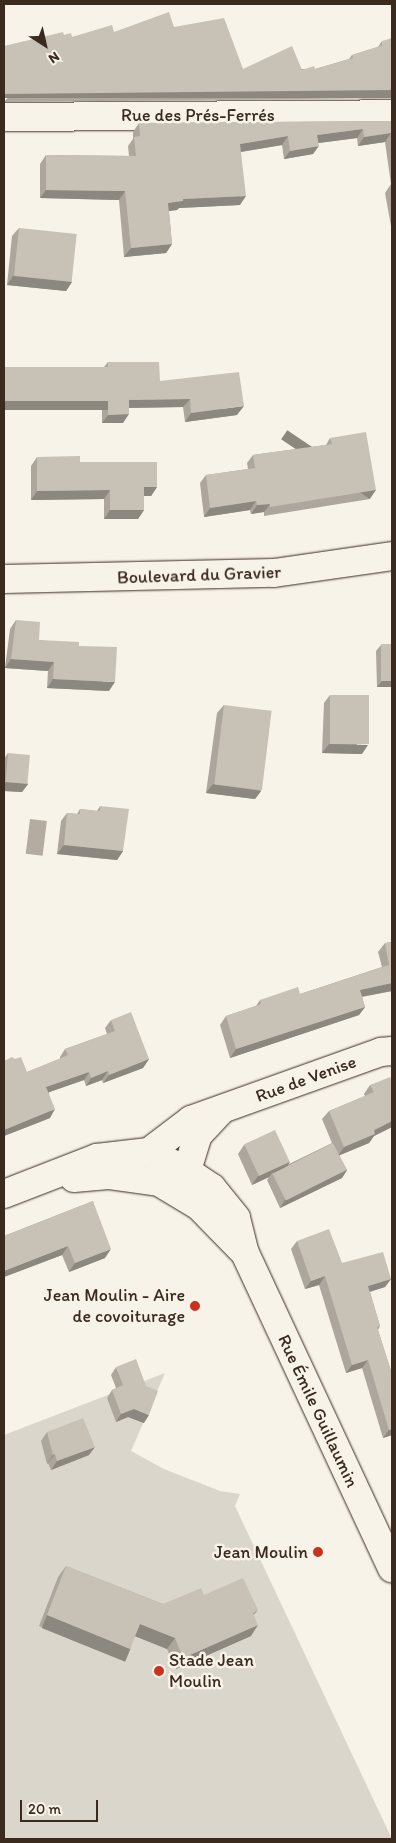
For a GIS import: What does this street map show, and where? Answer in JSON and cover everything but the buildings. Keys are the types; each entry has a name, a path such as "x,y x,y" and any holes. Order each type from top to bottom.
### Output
{"street":[{"name":"Rue des Prés-Ferrés","path":"4,117 392,114"},
{"name":"Boulevard du Gravier","path":"4,579 274,574 392,556"},
{"name":"Rue de Venise","path":"149,1152 191,1120 381,1052 392,1051"},
{"name":"Rue de Venise","path":"187,1170 198,1136 221,1109"},
{"path":"4,1194 97,1158 149,1152 187,1170 199,1206"},
{"name":"Rue Émile Guillaumin","path":"187,1170 212,1188 236,1218 245,1253 392,1568"},
{"name":"Rue Émile Guillaumin","path":"40,1180 108,1175 159,1182 199,1206 245,1253"}],"shaded area":[{"path":"30,819 47,821 43,856 26,854"},
{"name":"Stade Jean Moulin","path":"165,1373 131,1451 164,1469 220,1491 240,1494 235,1506 392,1839 4,1839 4,1435"}],"place":[{"name":"Jean Moulin - Aire de covoiturage","path":"195,1306"},
{"name":"Jean Moulin","path":"318,1552"},
{"name":"Stade Jean Moulin","path":"159,1671"}]}
